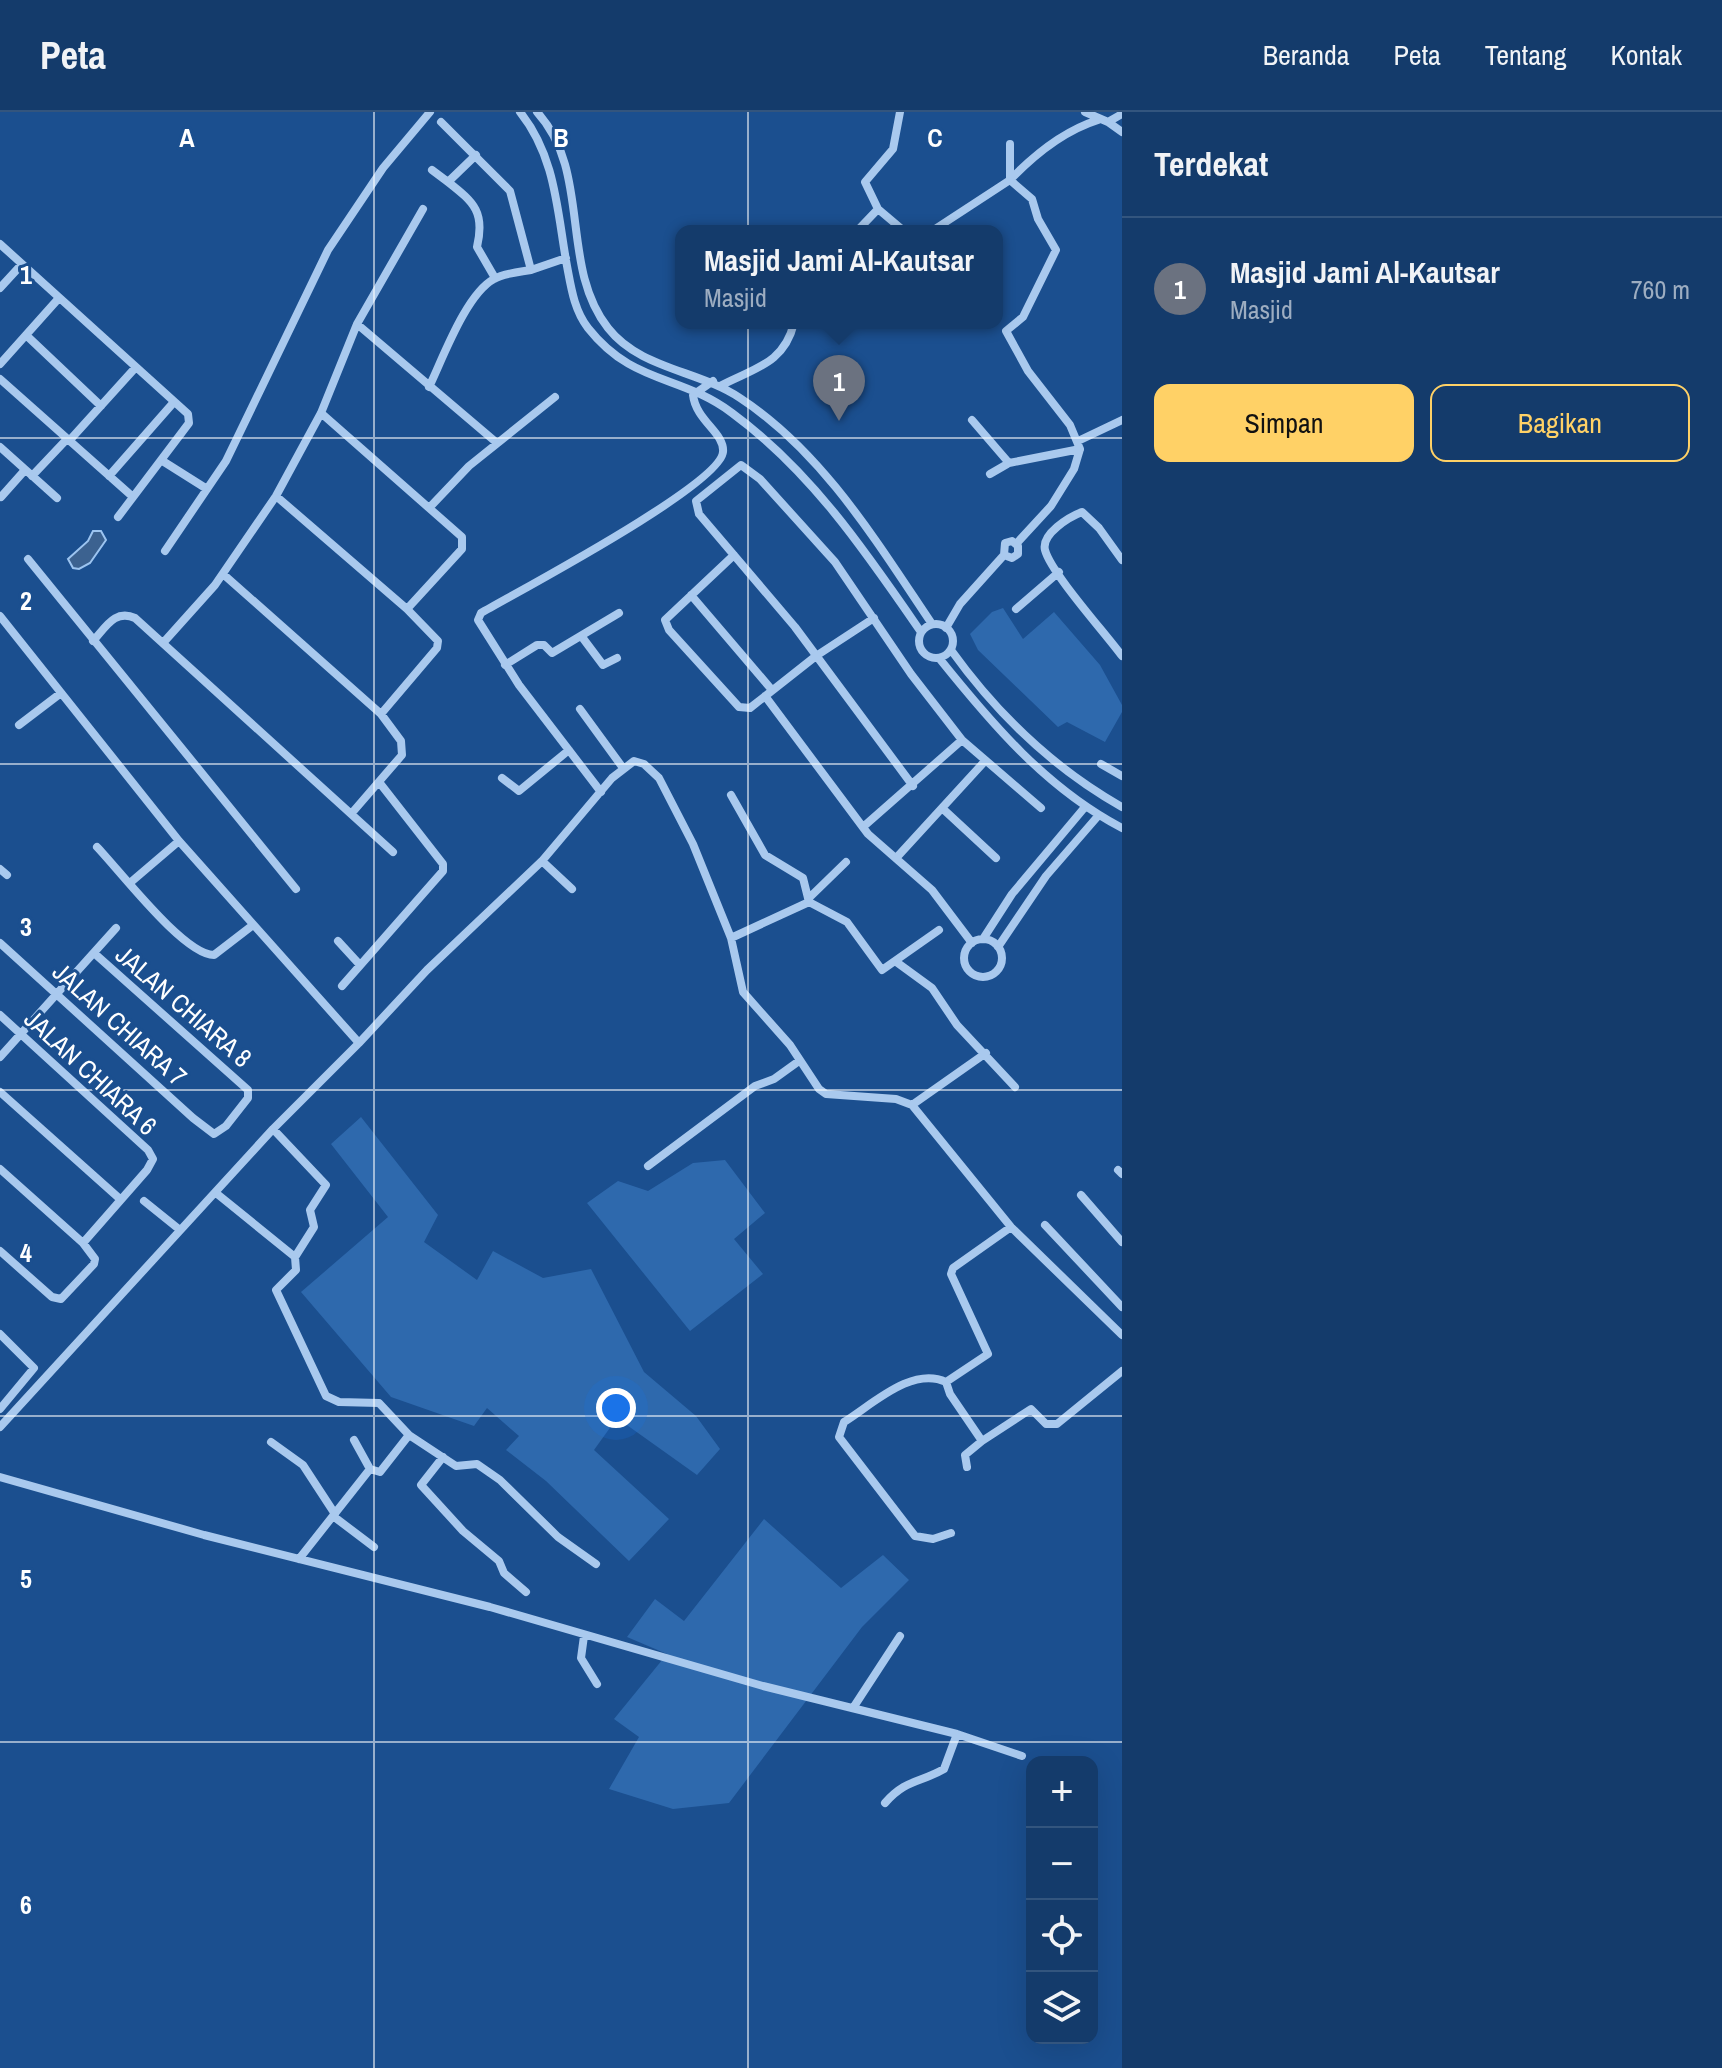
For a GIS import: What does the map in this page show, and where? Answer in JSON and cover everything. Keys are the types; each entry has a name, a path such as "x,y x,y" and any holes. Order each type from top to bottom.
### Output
{"street":[{"path":"165,551 244,427 328,250 383,168 430,112"},
{"path":"520,112 545,152 576,308 600,343 634,370 694,391 731,412 808,482 857,540 921,632 922,652 939,658 1010,744 1085,807 1122,828"},
{"path":"537,112 559,145 567,172 587,289 596,312 623,344 639,356 717,383 770,422 819,469 871,533 932,624 946,628 953,636 951,650 1021,734 1069,773 1122,807"},
{"path":"897,225 878,209 865,182 893,149 900,112"},
{"path":"1085,112 1122,132"},
{"path":"941,225 1010,180 1044,148 1084,125 1122,114"},
{"path":"441,122 510,191 531,270"},
{"path":"946,628 960,604 1004,555 1005,543 1016,544 1051,506 1074,469 1079,445 1028,371 1006,331 1023,317 1056,250 1038,219 1032,200 1010,180 1010,144"},
{"path":"448,182 476,155"},
{"path":"432,170 479,213 482,221 477,247 480,259 495,278"},
{"path":"163,643 223,574 276,496 321,413 357,324 423,209"},
{"path":"863,225 878,209"},
{"path":"0,244 188,414 189,423 118,517"},
{"path":"429,387 472,302 495,278 566,258"},
{"path":"0,288 22,264"},
{"path":"0,364 59,298"},
{"path":"357,324 497,443"},
{"path":"694,391 770,365 790,340 793,329"},
{"path":"26,335 101,406"},
{"path":"1,497 68,440 136,367"},
{"path":"0,379 133,497"},
{"path":"601,792 505,665 478,620 481,613 654,513 717,467 723,453 721,438 697,413 694,391"},
{"path":"430,507 497,443 533,418 555,397"},
{"path":"109,476 174,402"},
{"path":"321,413 462,537 464,544 407,609"},
{"path":"972,420 1009,463"},
{"path":"990,474 1009,463 1079,445 1122,420"},
{"path":"0,447 57,498"},
{"path":"161,460 207,489"},
{"path":"913,786 816,656 699,514 696,501 741,465 760,479 835,562 911,674 962,740 1041,808"},
{"path":"276,496 434,635 437,648 381,714"},
{"path":"1122,560 1082,512 1064,522 1046,541 1045,550 1059,572 1122,656"},
{"path":"734,555 665,620 669,630 739,707 750,708 816,656 874,618"},
{"path":"28,559 296,889"},
{"path":"1016,609 1059,572"},
{"path":"223,574 381,714 403,749 402,755 351,814"},
{"path":"691,595 769,693 863,827 932,890 972,943"},
{"path":"93,641 117,615 125,613 163,643 393,852"},
{"path":"505,665 537,645 544,645 552,653 619,613"},
{"path":"0,616 179,841 359,1043"},
{"path":"921,632 932,624"},
{"path":"582,637 603,665 617,658"},
{"path":"939,658 951,650"},
{"path":"19,725 61,693"},
{"path":"580,709 623,768"},
{"path":"863,827 962,740"},
{"path":"502,778 519,791 569,750"},
{"path":"0,1427 273,1129 427,970 542,861 623,768 634,761 644,764 659,778 693,844 731,938 743,992 790,1045 826,1094 896,1099 912,1105 1011,1227 1122,1335"},
{"path":"898,856 985,761"},
{"path":"1101,764 1122,776"},
{"path":"1059,787 1069,773"},
{"path":"342,986 443,871 443,864 379,782"},
{"path":"731,795 765,855 796,872 810,899 847,922 880,969 939,930"},
{"path":"983,939 998,947 1002,958 998,969 983,977 972,973 965,964 965,952 972,943 983,939 1035,866 1085,807"},
{"path":"942,808 996,858"},
{"path":"998,947 1046,876 1098,816"},
{"path":"131,882 179,841"},
{"path":"97,847 179,938 197,952 214,955 253,925"},
{"path":"542,861 572,889"},
{"path":"731,938 810,899 846,862"},
{"path":"1035,866 1046,876"},
{"path":"0,1057 116,928"},
{"path":"338,941 360,965"},
{"name":"JALAN CHIARA 7","path":"0,943 214,1134"},
{"name":"JALAN CHIARA 8","path":"94,953 248,1090 248,1098 226,1126 214,1134"},
{"path":"895,961 932,988 957,1025 1015,1087"},
{"name":"JALAN CHIARA 6","path":"0,1015 148,1150 153,1159 120,1199"},
{"path":"912,1105 986,1053"},
{"path":"648,1166 755,1086 774,1079 799,1061"},
{"path":"0,1092 120,1199 83,1243"},
{"path":"273,1129 326,1185 310,1210 314,1227 295,1257 296,1270 276,1290 326,1396 339,1402 379,1403 409,1435 456,1466 477,1464 488,1472 524,1501 558,1537 596,1564"},
{"path":"0,1169 83,1243 95,1259 94,1264 61,1299 52,1297 0,1251"},
{"path":"216,1193 295,1257"},
{"path":"1081,1195 1122,1242"},
{"path":"144,1201 180,1230"},
{"path":"1045,1225 1122,1307"},
{"path":"946,1382 988,1354 952,1281 953,1268 1011,1227"},
{"path":"1113,1298 1122,1290"},
{"path":"0,1334 32,1365 30,1375 0,1409"},
{"path":"967,1467 965,1455 1031,1409 1046,1424 1057,1424 1122,1371"},
{"path":"951,1533 933,1539 911,1532 839,1437 839,1428 917,1377 937,1377 946,1382 950,1394 982,1441"},
{"path":"354,1440 370,1469 380,1472 409,1435"},
{"path":"271,1442 303,1465 334,1515 374,1547"},
{"path":"443,1457 421,1485 463,1531 499,1561 504,1573 526,1592"},
{"path":"299,1559 370,1469"},
{"path":"0,1477 299,1559 490,1607 584,1641 957,1734 1022,1756"},
{"path":"853,1708 900,1636"},
{"path":"584,1641 581,1658 597,1684"},
{"path":"885,1803 896,1791 918,1778 944,1769 957,1734"}],"shaded area":[{"path":"93,531 101,531 106,540 90,563 79,569 73,568 68,559 88,541"},
{"path":"1003,608 1023,639 1054,612 1100,665 1122,705 1122,712 1105,742 1067,722 1058,727 978,650 970,634 992,612"},
{"path":"361,1117 438,1215 424,1242 477,1280 493,1251 543,1278 591,1269 644,1372 696,1416 720,1449 697,1475 617,1418 594,1450 669,1519 629,1561 546,1481 506,1450 519,1436 487,1408 474,1426 391,1397 301,1292 388,1217 331,1144"},
{"path":"725,1160 765,1213 734,1239 763,1274 690,1331 587,1203 618,1181 648,1191 693,1163"},
{"path":"764,1519 841,1588 883,1555 909,1580 862,1627 729,1803 673,1809 609,1789 639,1737 614,1719 667,1654 627,1637 655,1599 684,1621"}],"place":[{"name":"Masjid Jami Al-Kautsar","path":"839,421"}]}
